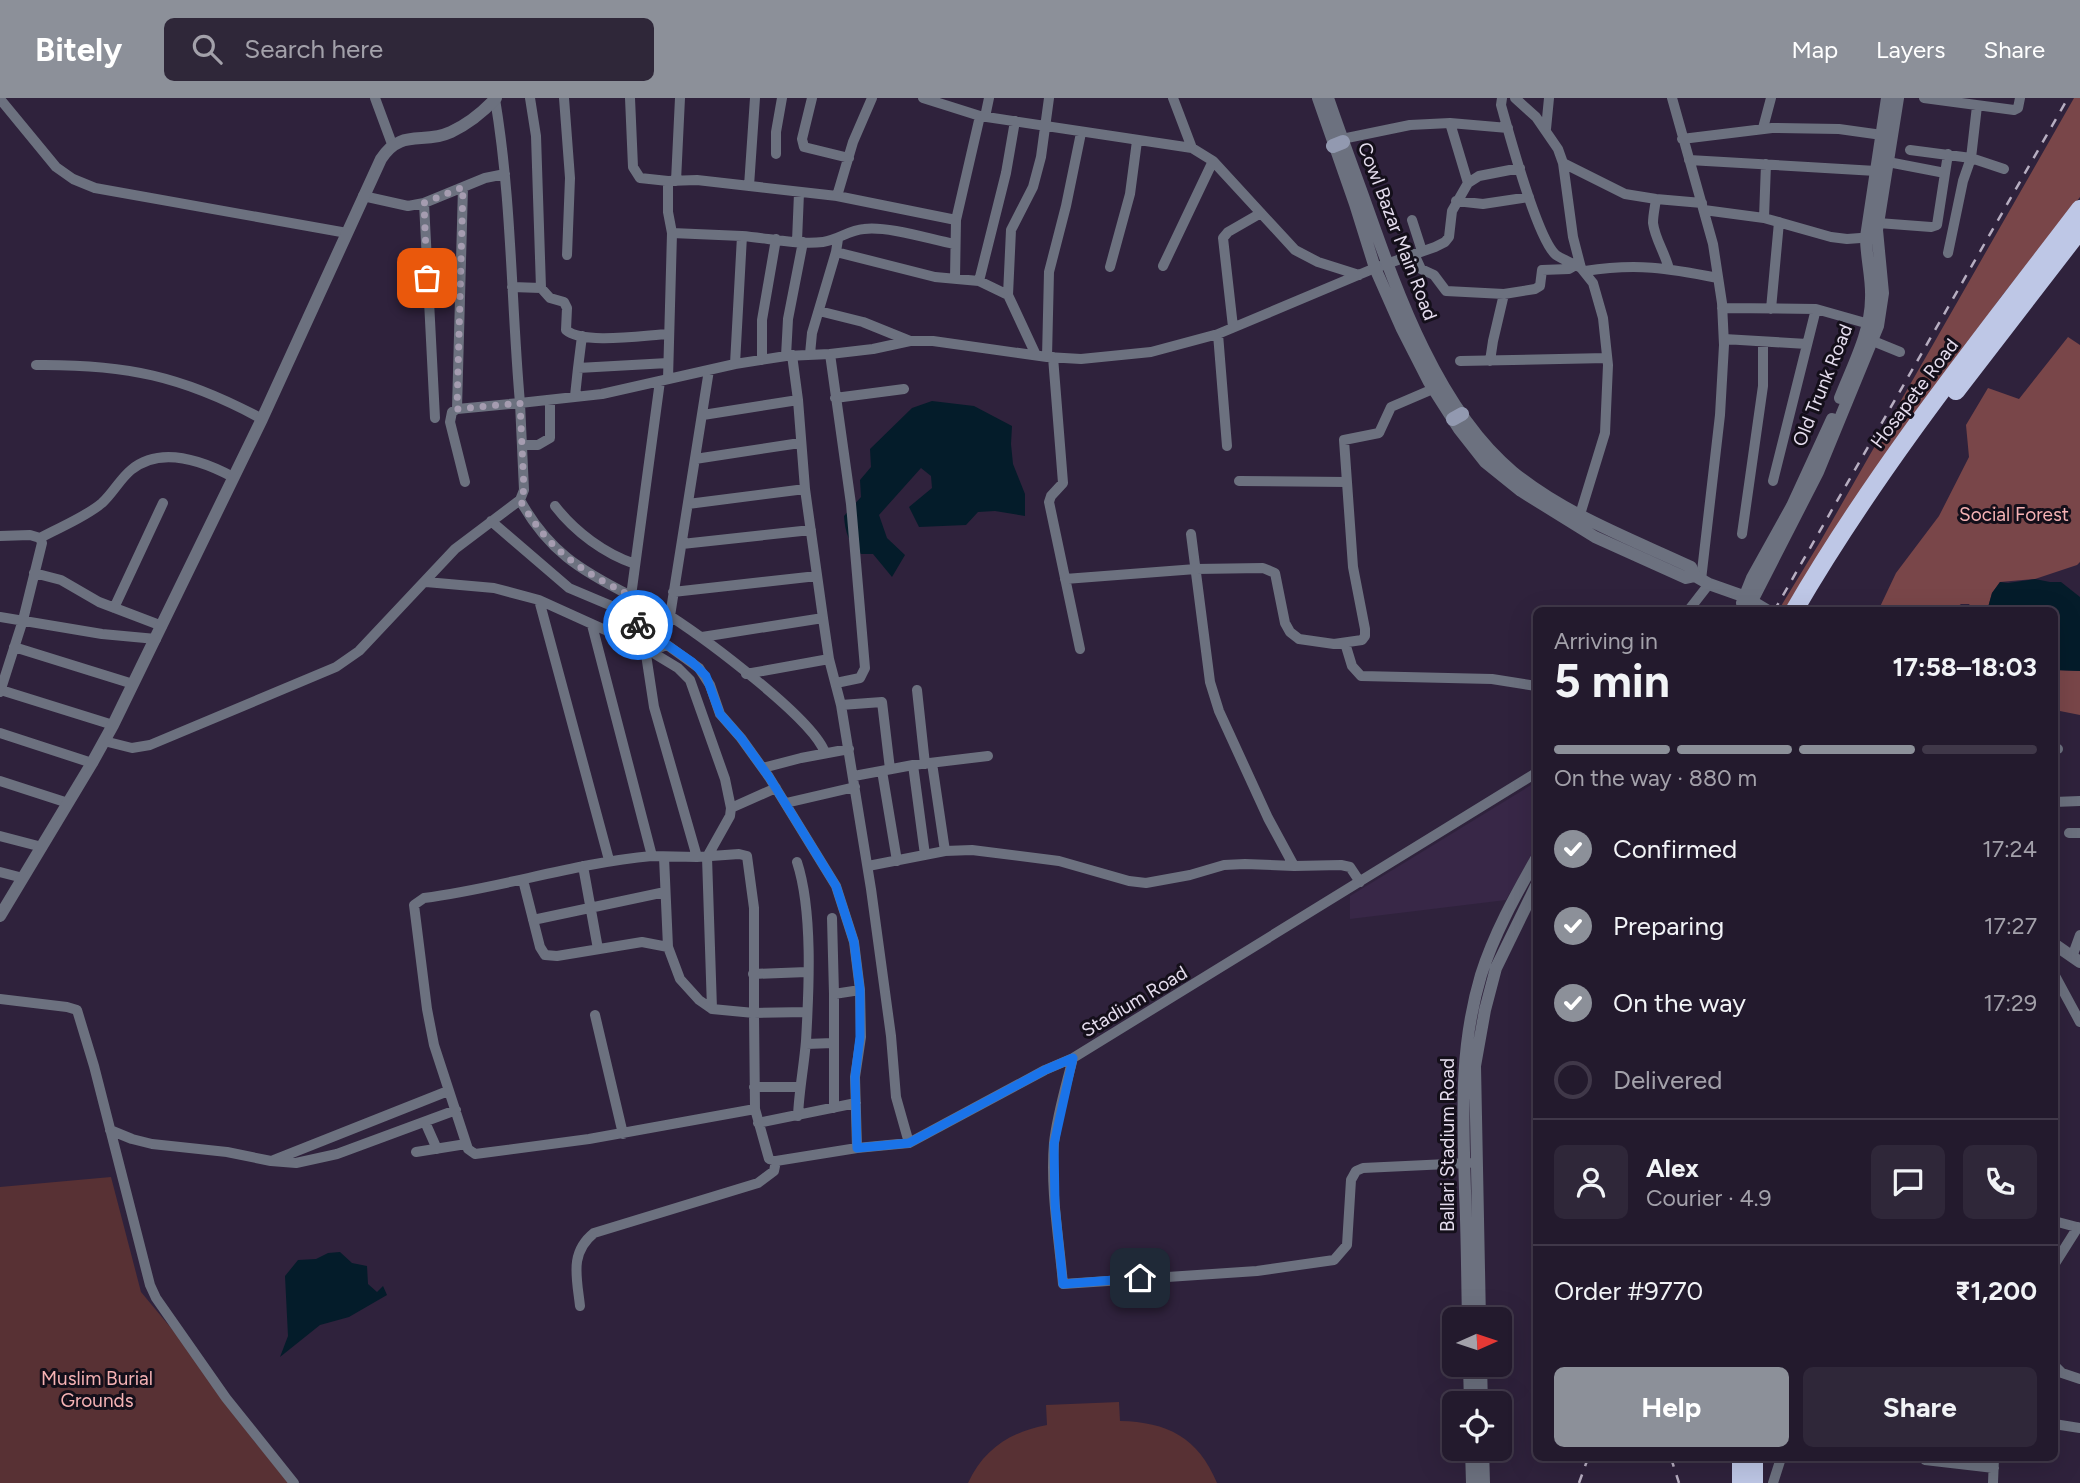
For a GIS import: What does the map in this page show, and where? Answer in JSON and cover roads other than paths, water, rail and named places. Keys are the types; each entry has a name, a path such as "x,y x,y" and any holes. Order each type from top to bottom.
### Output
{"highway":[{"name":"Hosapete Road","path":"1796,607 1862,500 2080,209"},
{"name":"Hosapete Road","path":"1810,607 1869,509 1906,456 2080,230"}],"street":[{"path":"375,98 393,144"},
{"path":"530,98 536,136 541,288 550,298 567,304 568,333 622,337 668,334"},
{"path":"564,98 570,178 567,255"},
{"path":"631,98 633,167 635,174 646,180 697,180 838,196 956,220"},
{"path":"626,612 631,596 668,363 672,233 668,212 680,98"},
{"path":"749,186 755,98"},
{"path":"776,154 776,132 782,98"},
{"path":"812,98 802,139 804,147 849,158"},
{"path":"838,196 872,98"},
{"path":"923,98 983,116 1192,148 1213,160 1295,250 1318,262 1360,275"},
{"path":"955,278 956,220 989,98"},
{"path":"1008,295 1011,230 1033,187 1041,157 1049,98"},
{"path":"1173,98 1192,148"},
{"path":"1318,98 1339,142 1410,125 1450,123 1508,128"},
{"name":"Cowl Bazar Main Road","path":"1328,98 1339,142 1380,266 1458,417 1491,453 1514,473 1578,521 1686,578 1702,580 1745,601"},
{"path":"1502,98 1501,105 1520,169 1550,248 1557,256 1581,268 1593,283 1601,308 1607,358 1608,402 1605,433 1578,521"},
{"path":"1515,98 1545,129 1563,163 1581,268"},
{"path":"1545,129 1549,98"},
{"path":"1672,98 1713,244 1724,339 1720,415 1702,580 1690,607"},
{"path":"1763,128 1771,98"},
{"name":"Old Trunk Road","path":"1745,601 1818,472 1873,341 1871,237 1876,171 1887,98"},
{"path":"1563,163 1625,194 1765,218 1831,237 1871,237 1878,223 1898,98"},
{"path":"1924,98 1977,106 2000,103 2016,109 2020,106 2020,98"},
{"path":"0,99 56,167 73,179 95,188 347,233"},
{"path":"0,916 4,904 42,847 113,725 262,419 381,159 393,144 450,132 496,99"},
{"path":"104,741 132,748 150,745 336,667 359,651 455,549 520,500 524,490 523,445 505,174 496,99"},
{"path":"1948,253 1963,181 1971,159 1977,106"},
{"path":"979,281 1006,173 1015,121"},
{"path":"1450,123 1468,183"},
{"path":"1682,139 1738,134 1763,128 1839,130 1882,135"},
{"path":"1080,649 1049,502 1063,483 1045,356 1049,272 1081,133"},
{"path":"1111,267 1130,194 1137,141"},
{"path":"1910,149 1948,154 2004,169"},
{"path":"1878,223 1931,227 1937,225 1948,154"},
{"path":"1163,265 1213,160"},
{"path":"1689,160 1876,171"},
{"path":"1888,162 1945,173"},
{"path":"1765,218 1766,164"},
{"path":"465,482 450,422 450,415 457,409 602,394 735,364 789,356 873,349 910,341 933,341 1081,359 1150,352 1219,334 1380,266 1445,242 1449,237 1450,220 1456,201 1468,183 1479,176 1520,169"},
{"path":"363,196 408,206 424,203 485,178 505,174"},
{"path":"457,409 463,187"},
{"path":"799,193 800,242 789,319 789,356 798,400 800,443 829,659 841,705 867,866 890,1023 896,1097 909,1143"},
{"path":"1456,201 1475,205 1529,197"},
{"path":"1656,199 1654,230 1669,269"},
{"path":"424,203 435,418"},
{"path":"1234,327 1223,238 1228,232 1261,213"},
{"path":"1412,220 1421,269 1434,275 1446,291 1504,294 1538,288 1540,274 1545,269 1621,265 1669,269 1718,278"},
{"path":"1771,309 1779,222"},
{"path":"672,233 800,242 838,239 852,231 879,229 954,244"},
{"path":"735,364 742,236"},
{"name":"Old Trunk Road","path":"1745,601 1792,506 1873,325 1882,288 1871,237"},
{"path":"762,360 762,320 776,239"},
{"path":"810,354 838,239"},
{"path":"836,252 935,277 979,281 1008,295 1045,356"},
{"path":"1380,266 1402,329 1433,389 1458,417"},
{"path":"512,287 541,288"},
{"path":"1490,361 1504,294"},
{"path":"1722,309 1816,309 1873,325"},
{"path":"1773,481 1816,309"},
{"path":"819,311 863,322 910,341"},
{"path":"1219,334 1227,446"},
{"path":"575,396 582,336"},
{"path":"1724,339 1807,344"},
{"path":"1873,341 1900,352"},
{"path":"1742,534 1763,386 1763,342"},
{"path":"830,354 849,491 865,668 860,678 836,683"},
{"path":"1460,361 1607,358"},
{"path":"578,368 668,363"},
{"path":"36,365 106,367 182,382 262,419"},
{"path":"659,656 670,616 709,370"},
{"path":"835,398 904,389"},
{"path":"1065,579 1196,569 1263,568 1275,573 1285,623 1298,639 1345,643 1362,640 1365,629 1353,567 1344,440 1379,433 1391,407 1433,389"},
{"path":"703,415 798,400"},
{"path":"523,445 538,445 550,438 550,401"},
{"path":"695,459 800,443"},
{"path":"0,536 30,535 40,538 100,504 129,471 153,460 188,458 209,464 233,477"},
{"path":"1239,481 1346,482"},
{"path":"688,504 806,489"},
{"path":"520,500 537,528 578,568 631,596"},
{"path":"114,608 163,503"},
{"path":"555,506 565,519 603,548 635,564"},
{"path":"491,522 569,589 626,612 651,637 692,662 706,676 720,714 763,768 836,886 854,942 860,990 861,1017 855,1077 857,1148"},
{"path":"682,544 811,530"},
{"path":"1191,534 1210,682 1219,711 1268,818 1294,866"},
{"path":"40,538 41,550 23,620 0,691 113,725"},
{"path":"34,573 61,580 99,602 162,626"},
{"path":"673,592 817,576"},
{"path":"426,582 494,588 539,600 645,648 678,668 690,680 725,779 731,808 727,822 702,857"},
{"path":"539,600 609,860"},
{"path":"670,616 702,637 813,732 822,743 825,753"},
{"path":"0,617 102,634 156,639"},
{"path":"702,637 823,618"},
{"path":"592,625 658,856 665,892 668,947 680,979 699,1000 712,1009 754,1013 807,1012"},
{"path":"1345,643 1352,666 1361,676 1492,679 1533,685"},
{"path":"14,647 133,684"},
{"path":"645,648 654,707 702,857 712,1009"},
{"path":"746,674 829,659"},
{"path":"917,690 945,851"},
{"path":"841,705 882,702 886,770 897,861"},
{"path":"0,733 92,763"},
{"path":"763,768 849,749"},
{"path":"786,803 886,770 988,756"},
{"path":"913,765 925,855"},
{"name":"Stadium Road","path":"1470,1163 1363,1168 1356,1171 1351,1180 1347,1245 1339,1256 1328,1262 1063,1284 1055,1205 1054,1144 1073,1058 1533,775"},
{"path":"0,781 68,803"},
{"path":"731,808 776,788"},
{"path":"2058,802 2080,801"},
{"path":"0,836 42,847"},
{"path":"867,866 945,851 972,850 1032,856 1146,883 1224,865 1332,864 1350,867 1359,880"},
{"path":"755,1109 624,1133 483,1153 471,1152 466,1144 434,1045 414,905 424,898 523,880 609,860 744,854 749,860 754,908 755,1109 765,1151 769,1159 776,1161 909,1143 1045,1070 1073,1058"},
{"path":"797,862 803,890 807,972 806,1044 799,1087 798,1116"},
{"name":"Ballari Stadium Road","path":"1479,1307 1462,1081 1472,1011 1486,959 1533,864"},
{"path":"583,866 598,948"},
{"path":"0,872 23,878"},
{"path":"523,880 540,947 545,955 557,956 642,942 668,947"},
{"path":"533,920 665,892"},
{"path":"1518,892 1530,898"},
{"name":"Ballari Stadium Road","path":"1468,1307 1474,1078 1485,1010 1496,968 1533,892"},
{"path":"832,918 834,1108"},
{"path":"2058,947 2076,959 2080,935"},
{"path":"754,974 807,972"},
{"path":"2058,981 2080,1021"},
{"path":"834,994 860,990"},
{"path":"0,999 77,1010 147,1276 156,1298 226,1398 294,1483"},
{"path":"595,1015 624,1133"},
{"path":"806,1044 833,1043"},
{"path":"754,1087 799,1087"},
{"path":"271,1161 448,1091"},
{"path":"758,1123 856,1103"},
{"path":"110,1130 152,1144 296,1163 337,1154 456,1110"},
{"path":"425,1122 438,1149"},
{"path":"416,1152 466,1144"},
{"path":"580,1306 575,1263 584,1241 594,1233 758,1182 774,1171 776,1161"},
{"path":"2058,1222 2079,1227 2058,1259"},
{"path":"2058,1368 2063,1373 2080,1379"},
{"path":"2058,1425 2080,1429"},
{"path":"1471,1461 1472,1483"},
{"path":"1483,1461 1484,1483"},
{"path":"1773,1483 1780,1461"},
{"path":"1948,1461 1994,1463 1993,1483"}],"water":[{"path":"932,401 974,406 1012,426 1013,464 1025,494 1025,516 995,511 978,512 966,525 919,527 909,507 932,488 931,476 921,468 879,515 887,538 905,555 892,577 873,554 861,554 853,546 844,516 861,497 860,480 871,467 870,449 912,408"},
{"path":"2035,579 2061,582 2080,597 2080,671 2058,670 2058,607 1988,607 1992,593 2000,582"},
{"path":"340,1252 352,1263 367,1266 368,1284 377,1292 383,1286 387,1295 349,1317 320,1325 280,1357 288,1336 285,1276 298,1260 316,1259 328,1253"}],"railway":[{"path":"1776,607 2068,98"},
{"path":"1579,1483 1587,1461"},
{"path":"1672,1461 1679,1483"}],"park label":[{"name":"Social Forest","path":"2014,514"},
{"name":"Muslim Burial Grounds","path":"97,1389"}]}
